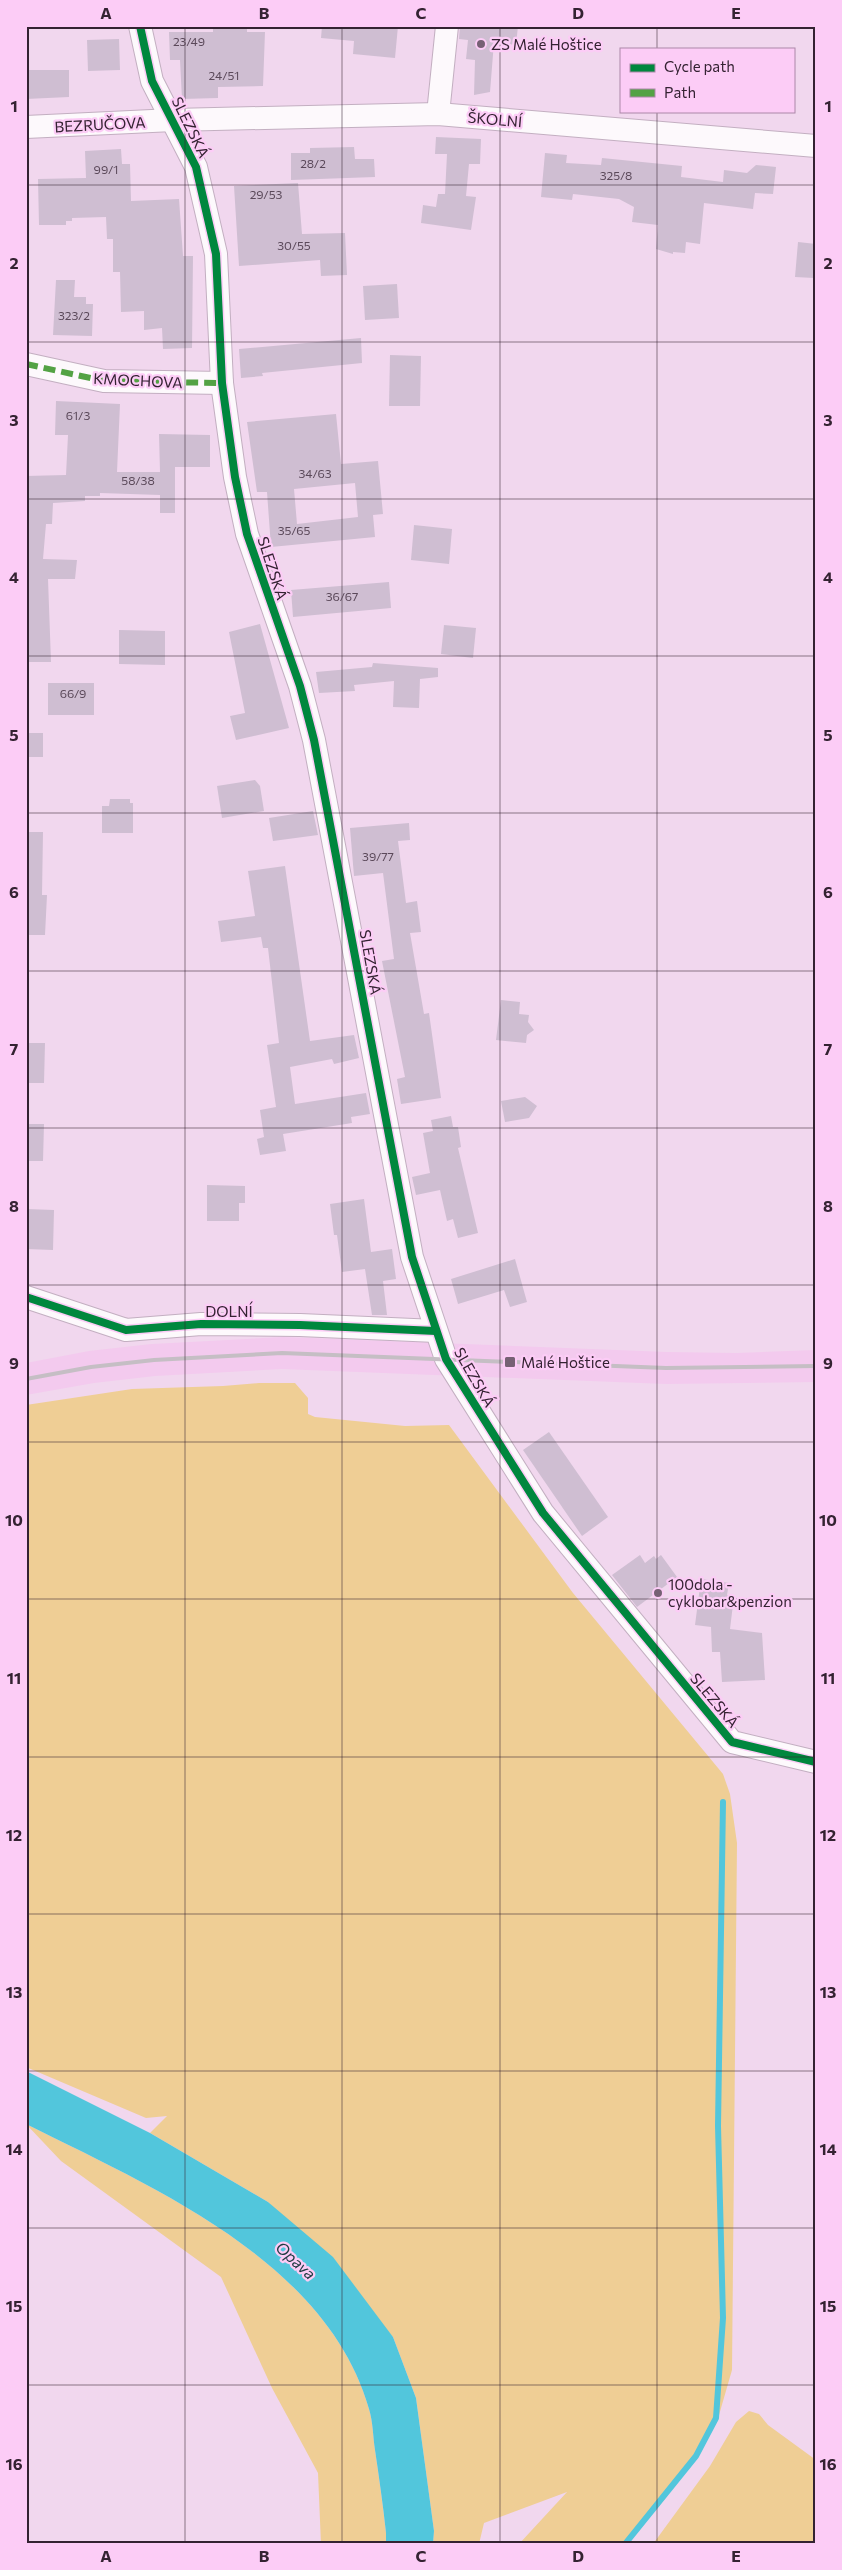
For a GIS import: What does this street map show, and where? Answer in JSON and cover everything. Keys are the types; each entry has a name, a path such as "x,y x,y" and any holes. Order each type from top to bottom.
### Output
{"street":[{"name":"SLEZSKÁ","path":"140,26 152,81 196,167 216,254 222,383 235,477 247,534 300,686 314,740 412,1257 446,1359 543,1513 732,1742 816,1762"},
{"path":"438,114 447,26"},
{"name":"ŠKOLNÍ","path":"173,120 438,114 816,146"},
{"name":"BEZRUČOVA","path":"26,127 173,120"},
{"name":"KMOCHOVA","path":"26,364 104,381 222,383"},
{"name":"DOLNÍ","path":"26,1297 126,1330 201,1324 300,1325 436,1331"}],"shaded area":[{"path":"283,1337 667,1352 736,1353 816,1350 816,1382 666,1384 282,1369 155,1376 94,1383 26,1395 26,1363 89,1351 152,1344"},
{"path":"295,1383 308,1398 308,1414 315,1417 405,1426 449,1425 573,1593 723,1774 730,1794 737,1843 732,2370 717,2422 664,2500 627,2544 519,2544 567,2492 484,2523 479,2544 433,2544 434,2531 416,2398 393,2337 268,2202 150,2133 167,2116 146,2118 26,2067 26,1405 132,1389"},
{"path":"26,2124 127,2174 179,2203 229,2235 275,2270 315,2311 347,2357 369,2409 384,2512 386,2544 321,2544 318,2473 272,2388 221,2277 61,2161"},
{"path":"749,2411 759,2414 768,2425 816,2460 816,2544 653,2544 710,2466 736,2422"}],"water":[{"name":"Opava","path":"26,2071 150,2133 268,2202 333,2257 393,2337 416,2398 434,2531 433,2544 386,2544 384,2512 369,2409 347,2357 315,2311 275,2270 229,2235 179,2203 127,2174 26,2124"}],"building":[{"path":"213,26 247,26 247,32 265,32 263,86 218,87 218,98 182,99 180,60 170,60 169,32 213,32"},
{"path":"322,26 398,26 395,58 353,54 354,41 321,38"},
{"name":"ZS Malé Hoštice","path":"460,26 518,26 516,45 494,42 490,92 474,95 475,60 466,59 468,40 459,39"},
{"path":"119,39 120,70 88,71 87,40"},
{"path":"26,70 69,70 69,97 26,99"},
{"path":"436,137 481,139 480,164 469,164 466,196 476,197 471,230 421,223 423,205 436,207 438,194 445,194 447,154 435,154"},
{"path":"354,147 355,159 374,159 375,177 291,180 291,153 310,153 310,148"},
{"path":"121,149 122,164 130,164 131,201 179,199 183,256 193,256 192,348 163,349 162,328 144,330 144,311 121,312 120,272 113,272 113,239 107,239 106,217 72,218 72,221 66,221 66,225 39,225 38,179 86,178 85,151"},
{"path":"545,153 567,155 566,163 601,165 602,158 682,166 681,177 723,182 724,170 747,173 756,165 776,167 773,194 755,193 753,209 704,203 700,244 686,242 685,253 673,252 673,254 656,249 658,225 632,222 634,207 619,199 573,194 572,200 541,197"},
{"path":"298,183 302,234 345,233 347,275 321,276 320,260 239,266 234,186"},
{"path":"798,242 816,244 814,278 795,277"},
{"path":"56,280 75,280 74,297 86,297 86,304 93,304 92,336 53,335"},
{"path":"397,284 399,318 365,320 363,286"},
{"path":"361,338 362,363 262,373 263,376 241,378 239,349"},
{"path":"390,355 421,356 420,406 389,406"},
{"path":"56,401 120,404 117,472 160,472 159,434 210,435 210,467 175,467 175,513 160,513 160,495 100,493 100,496 85,496 85,501 53,503 52,524 46,524 43,559 77,560 75,579 48,579 51,662 26,662 26,476 66,475 68,435 55,435"},
{"path":"336,414 341,464 378,461 383,514 373,515 375,537 271,547 267,492 257,492 247,422","holes":["355,483 358,517 297,524 294,489"]},
{"path":"414,525 452,529 449,564 411,560"},
{"path":"389,582 391,608 293,617 291,590"},
{"path":"260,624 289,728 236,740 230,716 245,713 229,632"},
{"path":"444,625 476,628 473,658 441,654"},
{"path":"119,630 165,631 165,665 119,664"},
{"path":"373,663 438,668 438,677 420,679 419,708 393,707 394,681 354,685 355,691 319,693 316,672 372,667"},
{"path":"48,683 94,683 94,715 48,715"},
{"path":"26,733 43,733 43,757 26,757"},
{"path":"255,780 260,786 264,811 222,818 217,786"},
{"path":"110,799 130,799 130,803 133,803 133,833 102,833 102,806 109,806"},
{"path":"313,811 318,835 273,841 269,818"},
{"path":"409,823 410,840 398,841 406,903 417,901 421,932 410,933 424,1014 429,1013 441,1098 401,1104 397,1079 405,1077 382,961 394,959 383,873 354,876 350,828"},
{"path":"26,832 43,832 42,895 47,895 45,935 26,935"},
{"path":"285,866 310,1041 354,1035 359,1058 334,1064 332,1059 290,1067 295,1104 366,1093 370,1114 351,1117 352,1123 283,1134 286,1151 260,1155 257,1139 264,1137 260,1110 276,1107 267,1045 279,1043 268,948 263,948 261,937 221,942 218,921 255,916 248,871"},
{"path":"501,1000 520,1002 519,1014 529,1015 528,1022 534,1030 527,1035 526,1043 496,1040"},
{"path":"26,1043 45,1043 44,1083 26,1083"},
{"path":"525,1097 537,1106 529,1118 505,1122 501,1101"},
{"path":"451,1116 453,1127 458,1127 461,1147 458,1148 478,1233 458,1238 453,1219 447,1221 440,1190 416,1195 412,1177 430,1173 423,1133 433,1131 431,1120"},
{"path":"26,1124 44,1124 43,1161 27,1161"},
{"path":"207,1185 245,1186 245,1203 239,1203 239,1221 207,1221"},
{"path":"364,1199 371,1252 392,1249 396,1279 383,1281 387,1315 372,1315 365,1269 342,1272 337,1235 334,1235 330,1204"},
{"path":"26,1209 54,1210 53,1250 26,1249"},
{"path":"515,1259 527,1302 510,1307 504,1290 458,1304 451,1279"},
{"path":"549,1432 608,1517 582,1536 523,1450"},
{"path":"640,1555 645,1563 654,1556 656,1559 661,1555 677,1577 637,1607 612,1575"},
{"path":"701,1579 729,1583 727,1595 734,1596 730,1629 762,1633 765,1680 722,1682 720,1652 712,1652 711,1627 695,1625"}],"waterway":[{"path":"625,2544 696,2456 716,2418 723,2318 718,2126 723,1802"}],"railway":[{"path":"26,1379 91,1367 154,1360 282,1353 666,1368 816,1366"}],"marked path":[{"path":"26,364 104,381 222,383"}],"cycle path":[{"path":"140,26 152,81 196,167 216,254 222,383 235,477 247,534 300,686 314,740 412,1257 446,1359 543,1513 732,1742 816,1762"},
{"path":"26,1297 126,1330 201,1324 300,1325 436,1331"}],"place":[{"name":"ZS Malé Hoštice","path":"481,44"},
{"name":"Malé Hoštice","path":"510,1362"},
{"name":"100dola - cyklobar&penzion","path":"658,1593"}]}
